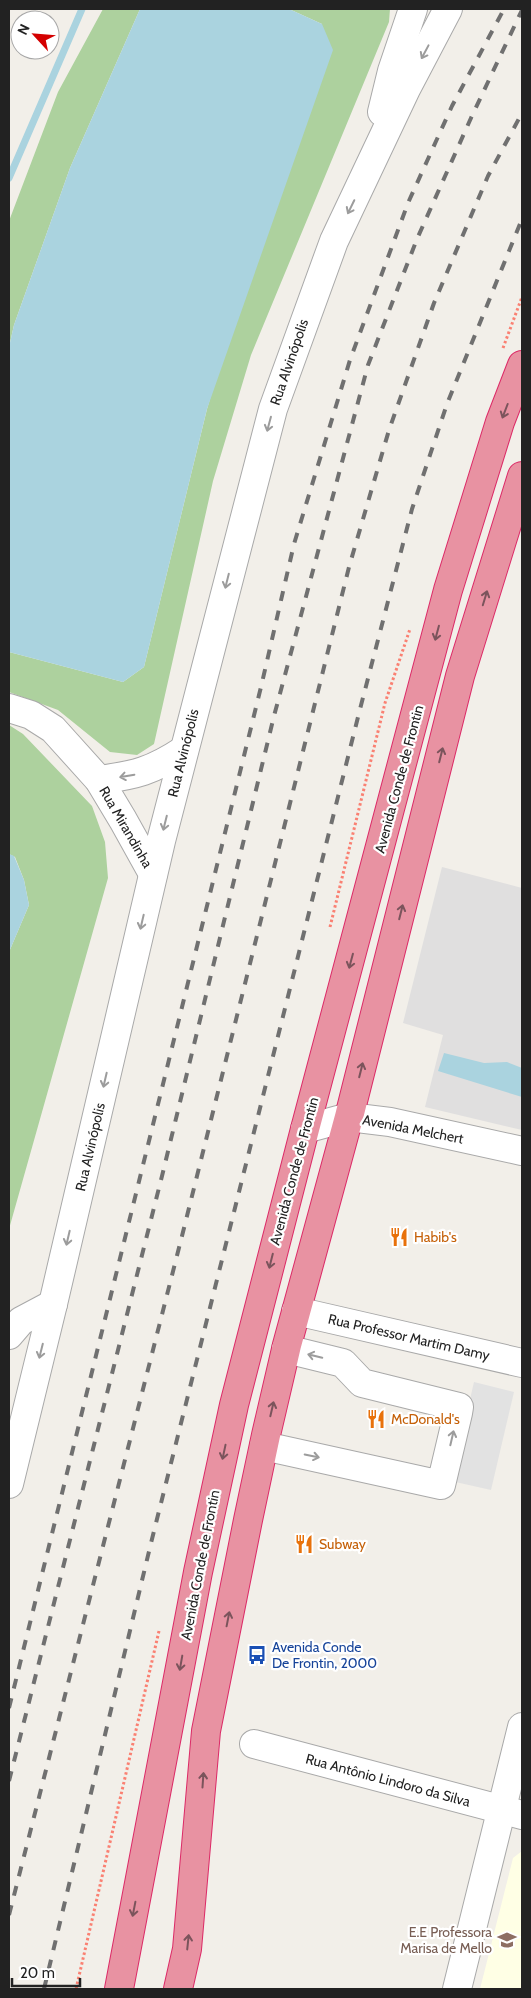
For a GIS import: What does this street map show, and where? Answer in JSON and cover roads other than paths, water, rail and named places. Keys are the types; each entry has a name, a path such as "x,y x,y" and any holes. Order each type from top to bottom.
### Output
{"highway":[{"name":"Avenida Conde de Frontin","path":"119,1989 198,1572 234,1405 304,1129 350,966 448,590 500,422 522,365"},
{"path":"178,1989 188,1949 206,1731 264,1446 286,1349 349,1117 460,676 522,476"},
{"path":"136,1989 147,1944 155,1891 159,1781"}],"street":[{"name":"Rua Alvinópolis","path":"372,163 392,71 408,21 418,9"},
{"name":"Rua Alvinópolis","path":"9,1484 153,874 273,409 334,241 406,89 448,9"},
{"name":"Rua Mirandinha","path":"9,708 31,715 53,728 99,780 153,874"},
{"name":"Rua Mirandinha","path":"99,780 131,776 151,769 184,750"},
{"name":"Avenida Melchert","path":"304,1129 349,1117 390,1122 522,1151"},
{"path":"9,1335 21,1321 53,1304"},
{"name":"Rua Professor Martim Damy","path":"296,1311 522,1363"},
{"path":"264,1446 440,1485 458,1413 459,1407 362,1383 343,1363 286,1349"},
{"path":"457,1989 512,1812 522,1727"},
{"name":"Rua Antônio Lindoro da Silva","path":"254,1744 512,1812"}],"water":[{"path":"140,9 289,9 322,24 333,50 207,409 144,667 123,682 9,652 9,347 14,325 70,168"},
{"path":"9,854 14,856 24,880 29,905 9,952"},
{"path":"444,1053 484,1063 507,1062 522,1068 522,1097 438,1071"}],"waterway":[{"path":"9,178 82,9"}],"railway":[{"path":"9,1708 261,687 294,544 350,360 408,203 452,106 504,9"},
{"path":"9,1781 162,1176 274,716 368,365 417,239 522,10"},
{"path":"9,1915 182,1236 349,567 389,430 434,303 488,176 522,113"},
{"path":"44,1989 151,1543 412,509 447,404 522,219"}],"place":[{"name":"Habib's","path":"399,1237"},
{"name":"McDonald's","path":"376,1419"},
{"name":"Subway","path":"304,1544"},
{"name":"Avenida Conde De Frontin, 2000","path":"257,1655"},
{"name":"E.E Professora Marisa de Mello","path":"507,1940"}]}
